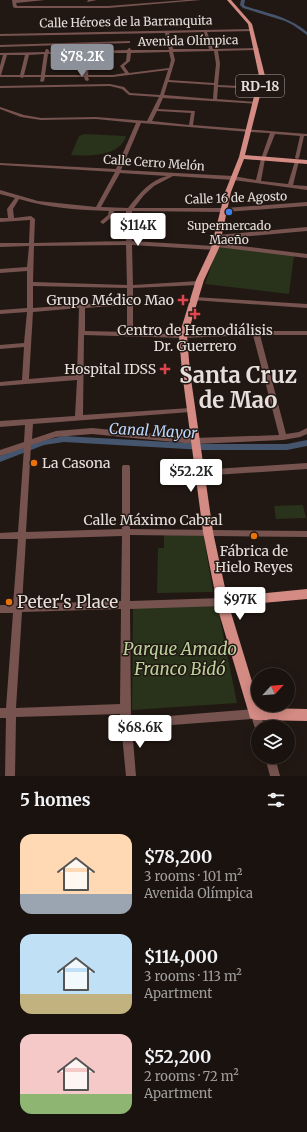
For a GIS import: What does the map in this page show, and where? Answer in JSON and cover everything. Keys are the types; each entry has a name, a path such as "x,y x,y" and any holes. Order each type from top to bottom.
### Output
{"main road":[{"name":"RD-18","path":"229,0 250,24 262,76 249,130 233,178"},
{"path":"242,154 307,162"},
{"path":"297,160 307,159"},
{"path":"233,178 228,192 225,210 216,243 199,283 183,336 190,410 208,532 223,602 255,714 307,715"},
{"path":"223,602 307,594"}],"street":[{"path":"43,0 14,1 15,7 88,6 108,8 199,0"},
{"path":"88,6 88,0 95,0"},
{"name":"Calle Héroes de la Barranquita","path":"0,35 252,30"},
{"path":"205,31 218,64 215,100"},
{"path":"128,74 122,66 128,61 129,32"},
{"path":"149,122 162,96 173,60 167,32"},
{"path":"89,33 86,76 89,86"},
{"path":"40,87 44,77 49,34"},
{"path":"0,46 129,42"},
{"name":"Avenida Olímpica","path":"0,54 257,49"},
{"path":"22,76 27,53"},
{"path":"5,54 0,75 44,77 86,76 128,74 169,69"},
{"path":"166,81 259,88"},
{"path":"0,87 110,85 123,88 129,94 256,103"},
{"path":"0,108 23,116 42,119 81,117 304,135 290,186"},
{"path":"155,110 193,112 191,126"},
{"path":"98,209 118,171 140,122"},
{"path":"258,182 264,157 273,132"},
{"name":"Calle Cerro Melón","path":"0,164 233,178 307,188"},
{"path":"130,334 129,210 151,184 163,178 178,175"},
{"name":"Calle 16 de Agosto","path":"0,192 38,203 112,210 225,210 307,204"},
{"path":"11,219 10,209 18,197"},
{"path":"102,222 110,216 112,210"},
{"path":"0,220 32,219 30,310 25,382"},
{"path":"0,245 216,243 307,229"},
{"path":"216,243 307,257"},
{"path":"0,271 30,269"},
{"path":"30,284 130,286 199,283"},
{"path":"194,299 307,306"},
{"path":"0,312 130,303"},
{"path":"79,418 82,306"},
{"path":"81,333 183,336 256,333 307,333"},
{"path":"256,333 283,437"},
{"path":"0,346 28,345"},
{"path":"0,384 80,377"},
{"path":"0,424 190,410"},
{"path":"10,776 11,713 29,422"},
{"path":"0,453 27,447 56,434 92,431 195,445 283,437 300,434 307,431"},
{"path":"199,473 307,466"},
{"path":"126,467 127,532 125,709 131,776"},
{"name":"Calle Máximo Cabral","path":"0,536 127,532 307,534"},
{"path":"0,609 223,602"},
{"path":"0,713 125,709"},
{"path":"126,724 255,714 257,720"},
{"path":"272,764 275,776"}],"green space":[{"path":"85,134 126,136 123,143 110,152 94,155 71,155 79,136"},
{"path":"218,246 294,255 289,294 205,284"},
{"path":"303,505 306,518 276,519 274,506"},
{"path":"164,532 203,532 213,592 157,593 158,548 164,548"},
{"name":"Parque Amado Franco Bidó","path":"217,604 237,703 132,710 133,605"}],"waterway":[{"name":"Canal Mayor","path":"243,0 242,5 244,7 294,24 307,34"},
{"name":"Canal Mayor","path":"0,459 43,443 64,439 204,447 287,447 307,443"}],"place":[{"name":"Supermercado Maeño","path":"229,212"},
{"name":"Grupo Médico Mao","path":"183,300"},
{"name":"Centro de Hemodiálisis Dr. Guerrero","path":"195,314"},
{"name":"Hospital IDSS","path":"165,369"},
{"name":"La Casona","path":"34,463"},
{"name":"Fábrica de Hielo Reyes","path":"254,536"},
{"name":"Peter's Place","path":"9,602"}],"district":[{"name":"Santa Cruz de Mao","path":"238,388"}]}
